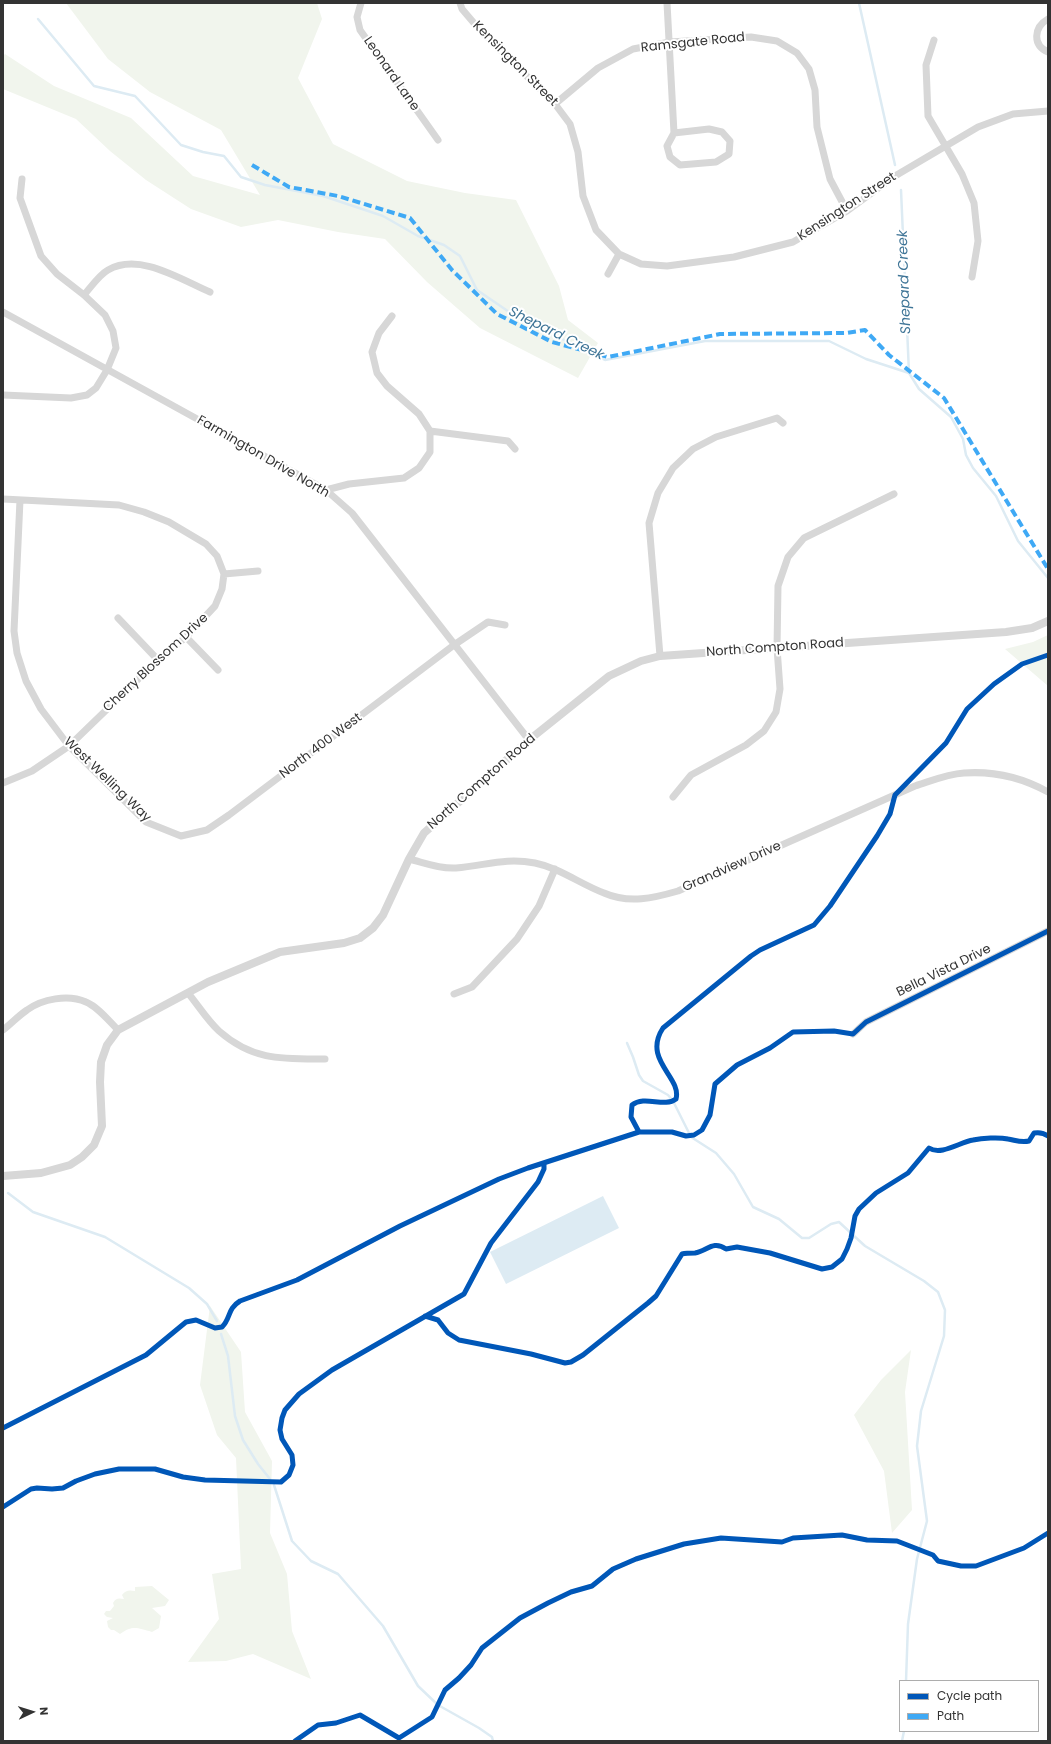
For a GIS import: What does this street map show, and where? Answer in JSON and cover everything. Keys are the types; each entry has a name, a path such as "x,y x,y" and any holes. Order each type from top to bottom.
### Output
{"street":[{"name":"Leonard Lane","path":"361,3 357,17 360,30 438,140"},
{"name":"Kensington Street","path":"460,3 462,9 479,29 555,104 570,124 578,152 583,196 596,230 619,254 642,264 667,266 734,257 793,242 847,211 895,176 978,126 1013,114 1048,111"},
{"path":"667,3 674,133 667,146 670,157 680,165 716,162 729,154 730,141 722,132 709,129 674,133"},
{"path":"1045,21 1037,31 1037,39 1042,49 1048,52"},
{"name":"Ramsgate Road","path":"555,104 598,68 633,49 670,42 751,37 777,41 797,53 809,69 815,90 817,127 830,179 847,211"},
{"path":"934,40 926,65 928,116 962,174 974,203 978,241 972,277"},
{"path":"3,395 71,398 87,395 96,388 107,370 116,348 113,331 105,315 84,295 57,274 41,256 20,198 22,180"},
{"path":"608,274 619,254"},
{"path":"84,295 106,271 118,266 133,263 147,265 210,292"},
{"name":"Farmington Drive North","path":"3,312 326,490 352,513 529,740"},
{"path":"326,490 349,484 404,478 418,468 430,452 430,431 419,414 387,386 377,373 372,352 379,333 392,316"},
{"path":"660,656 649,523 658,493 672,468 693,449 716,437 755,424 777,418 783,423"},
{"path":"430,431 508,442 515,449"},
{"path":"673,797 692,775 746,745 764,732 776,712 780,689 777,648 778,586 788,557 804,538 894,494"},
{"path":"3,499 119,505 144,512 169,522 206,544 217,556 224,574 258,571"},
{"name":"West Welling Way","path":"20,500 14,630 17,653 26,681 41,709 69,746 146,822 181,836"},
{"name":"Cherry Blossom Drive","path":"3,782 32,771 69,746 158,660 186,637 216,606 222,589 224,574"},
{"path":"118,618 158,660"},
{"name":"North Compton Road","path":"3,1176 41,1173 70,1165 82,1157 94,1145 102,1126 100,1082 101,1062 107,1045 118,1030 208,982 280,952 344,943 360,938 373,928 383,915 409,859 424,833 529,740 609,676 641,660 660,656 1006,632 1032,628 1048,621"},
{"name":"North 400 West","path":"181,836 207,830 229,816 454,645 488,622 505,625"},
{"path":"186,637 218,670"},
{"name":"Grandview Drive","path":"409,859 440,868 456,868 506,860 535,863 555,869 604,894 624,899 650,899 678,891 916,786 942,777 963,773 988,773 1013,777 1036,785 1048,792"},
{"path":"454,994 472,987 517,939 539,906 555,869"},
{"name":"Bella Vista Drive","path":"853,1034 866,1022 1048,932"},
{"path":"188,993 218,1030 238,1045 260,1055 284,1059 325,1059"},
{"path":"3,1030 28,1009 50,1000 69,998 86,1002 102,1014 118,1030"}],"shaded area":[{"path":"66,3 317,3 322,19 298,78 333,144 407,181 465,193 516,200 559,286 568,320 598,343 578,378 480,328 427,282 385,239 338,232 278,220 241,227 191,209 146,180 110,151 76,119 3,89 3,56 5,54 54,86 131,118 193,176 260,195 221,130 150,92 108,59"},
{"path":"1048,635 1048,686 1005,649 1033,642"},
{"path":"603,1196 619,1228 506,1284 490,1252"},
{"path":"210,1306 241,1352 245,1412 272,1461 270,1533 287,1574 292,1631 311,1679 253,1654 226,1661 188,1662 219,1619 212,1574 241,1569 236,1458 217,1435 200,1385"},
{"path":"911,1350 905,1392 912,1510 892,1533 884,1471 854,1415 881,1380"},
{"path":"152,1586 169,1600 165,1606 152,1608 161,1616 159,1628 152,1632 132,1628 120,1634 108,1627 107,1621 113,1618 107,1617 104,1614 106,1611 110,1611 114,1606 113,1603 116,1599 124,1599 122,1595 123,1593 131,1590 135,1591 135,1587"}],"waterway":[{"name":"Shepard Creek","path":"859,3 895,165"},
{"name":"Shepard Creek","path":"38,19 94,86 135,96 181,145 203,152 224,156 241,177 265,185 323,196 383,216 418,236 444,245 460,256 477,290 515,316 605,360 705,341 829,341 866,359 909,373"},
{"name":"Shepard Creek","path":"901,190 909,373 919,389 951,417 963,439 966,455 973,468 996,496 1018,541 1048,578"},
{"path":"627,1043 639,1075 643,1081 668,1095 673,1101 691,1137 716,1153 734,1174 753,1207 779,1219 802,1238 809,1238 831,1224 839,1222 865,1246 924,1281 938,1292 945,1310 944,1336 921,1411 917,1446 927,1521 917,1559 908,1624 906,1680"},
{"path":"8,1193 33,1212 105,1237 189,1288 207,1304 217,1321"},
{"path":"221,1334 228,1356 235,1416 243,1440 258,1464 270,1479"},
{"path":"274,1485 292,1541 311,1561 338,1574 383,1626 418,1686 438,1705 479,1728 492,1737 493,1741"},
{"path":"902,1741 904,1732"}],"marked path":[{"path":"252,165 289,187 338,196 410,218 452,270 497,314 552,342 608,357 720,334 846,333 865,330 889,355 944,398 1048,569"}],"cycle path":[{"path":"639,1132 631,1117 632,1105 643,1101 666,1102 676,1099 674,1083 659,1059 657,1050 658,1039 663,1028 751,956 760,950 814,925 830,906 877,836 890,814 895,795 946,743 967,709 994,684 1022,664 1048,655"},
{"path":"3,1428 146,1355 186,1322 196,1320 215,1328 222,1327 233,1307 240,1301 297,1280 400,1226 499,1179 639,1132 672,1132 686,1136 694,1135 702,1130 710,1115 715,1084 737,1065 770,1048 793,1032 834,1031 853,1034 866,1022 1048,931"},
{"path":"425,1316 438,1320 448,1333 459,1340 531,1354 565,1363 571,1362 583,1355 656,1296 682,1254 695,1253 714,1246 726,1249 737,1247 770,1253 822,1269 832,1267 842,1259 847,1249 851,1238 855,1216 859,1209 876,1193 908,1173 929,1148 934,1150 945,1150 968,1141 986,1138 1000,1138 1026,1142 1029,1141 1034,1133 1042,1133 1048,1136"},
{"path":"3,1507 31,1489 63,1488 76,1481 95,1474 119,1469 155,1469 183,1477 205,1480 281,1482 289,1475 293,1465 292,1455 282,1439 280,1430 285,1410 299,1394 332,1370 464,1294 491,1243 538,1182 544,1169 544,1163"},
{"path":"295,1741 318,1725 336,1723 360,1715 399,1738 432,1717 445,1690 471,1665 482,1648 520,1618 571,1592 592,1586 613,1569 636,1559 684,1544 721,1538 782,1542 793,1538 842,1535 867,1540 897,1541 933,1555 938,1561 961,1566 976,1566 1024,1548 1048,1533"}]}
